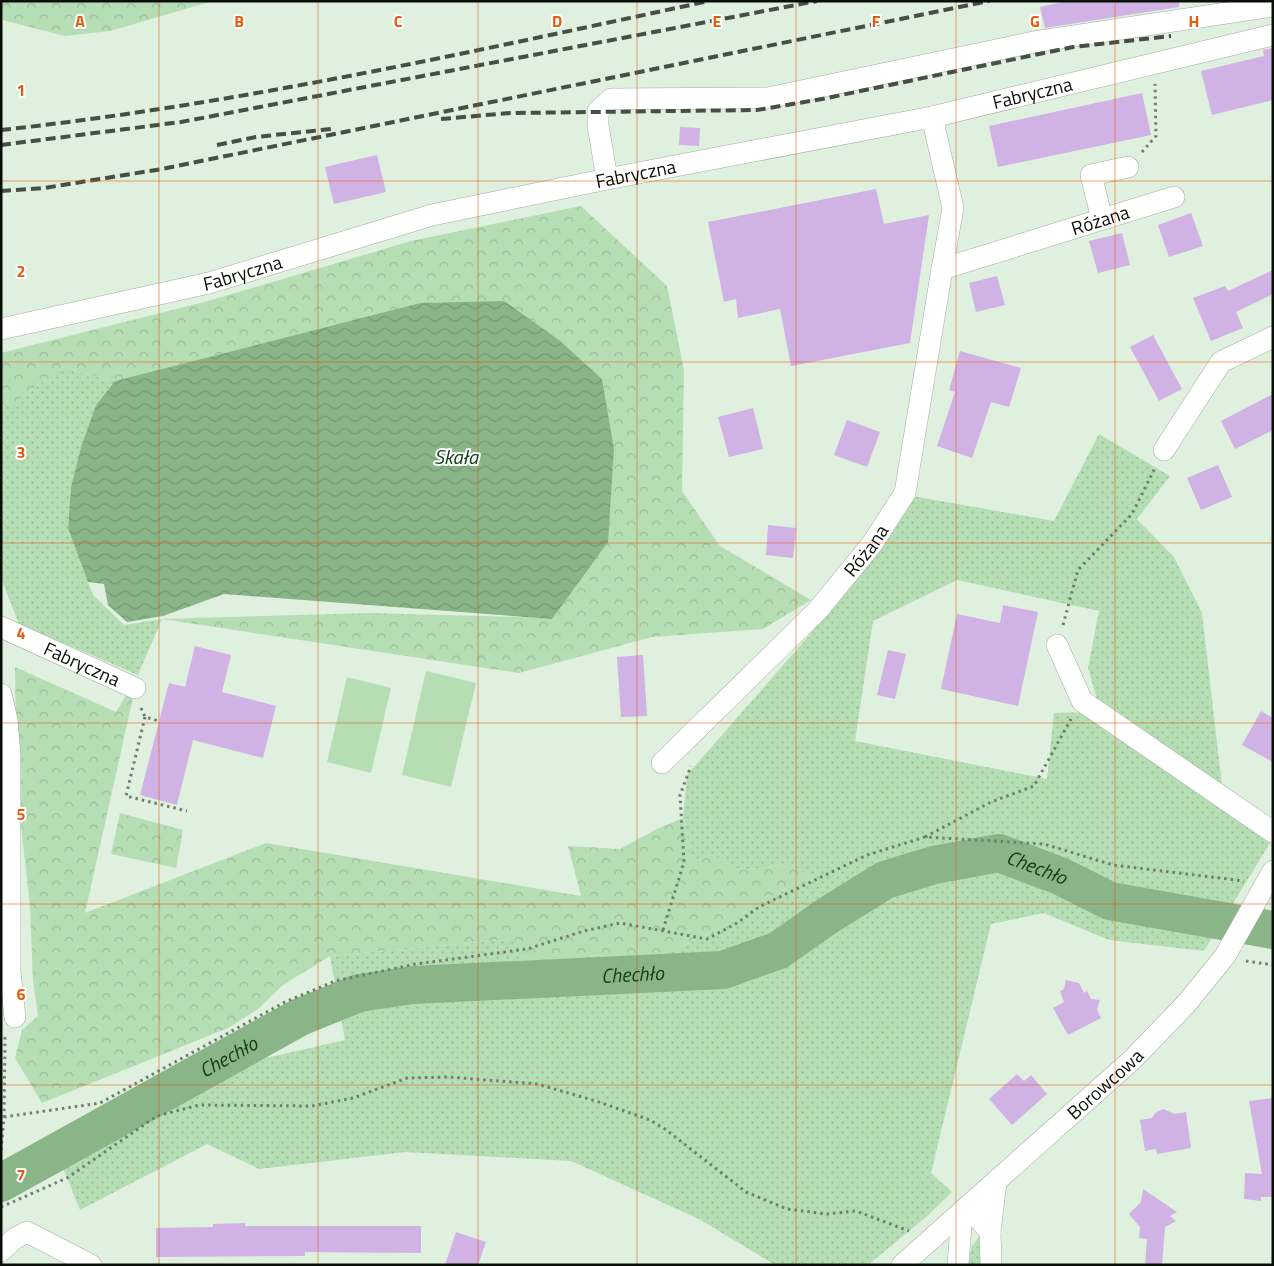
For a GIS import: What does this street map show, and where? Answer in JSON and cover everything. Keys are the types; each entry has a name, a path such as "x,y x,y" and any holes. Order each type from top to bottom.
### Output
{"street":[{"path":"607,179 598,125 598,111 611,99 768,98 1034,42 1273,6"},
{"name":"Fabryczna","path":"1,329 209,284 432,215 607,179 932,117 1273,35"},
{"name":"Różana","path":"662,763 818,610 872,544 905,493 953,208 932,117"},
{"path":"1102,220 1091,175 1128,167"},
{"name":"Różana","path":"942,269 1174,196"},
{"path":"1164,450 1221,362 1273,337"},
{"name":"Fabryczna","path":"1,627 135,688"},
{"path":"1057,645 1082,701 1273,832"},
{"path":"1,694 8,720 10,756 5,866 10,972 10,1027"},
{"name":"Borowcowa","path":"902,1265 1133,1059 1186,1004 1225,956 1273,871"},
{"path":"991,1265 990,1232 996,1182"},
{"path":"965,1210 990,1232"},
{"path":"958,1265 965,1210"},
{"path":"1,1251 14,1239 27,1232 91,1265"}],"path":[{"path":"1128,167 1156,136 1155,83"},
{"path":"1057,645 1078,570 1132,514 1164,450"},
{"path":"4,1117 100,1103 285,1002 335,981 416,964 527,950 584,931 620,923 707,939 737,923 759,907 867,855 925,837 992,802 1034,786 1082,701"},
{"path":"146,717 126,796 187,811"},
{"path":"663,930 684,862 680,794"},
{"path":"925,837 1044,844 1112,865 1250,883"},
{"path":"1225,956 1273,966"},
{"path":"1,1150 10,1027"},
{"path":"1,1207 67,1178 157,1116 199,1105 312,1106 353,1098 407,1078 449,1077 537,1084 596,1101 650,1120 665,1129 746,1192 787,1209 827,1214 856,1211 914,1233"}],"green space":[{"path":"2,1 213,1 110,31 65,36 3,20"},
{"path":"581,206 667,286 684,371 682,491 720,546 811,600 763,629 652,637 519,673 162,619 370,613 552,618 420,303 115,381 62,367 11,405 1,394 1,353 208,301 411,241"},
{"path":"62,367 115,381 96,405 81,447 71,487 68,528 93,595 124,625 162,619 138,675 19,624 1,578 1,394 11,405"},
{"path":"1099,434 1170,476 1137,519 1174,557 1202,613 1222,786 1099,707 1088,668 1099,611 957,580 873,621 855,741 1047,779 1054,713 1092,712 1273,838 1204,951 1109,940 1044,913 991,924 931,1173 952,1192 926,1217 868,1265 775,1265 699,1219 571,1161 405,1152 259,1169 207,1144 80,1210 61,1163 220,1074 244,1063 345,1040 330,956 512,939 583,955 650,957 675,950 735,920 755,904 813,876 782,865 740,870 711,855 693,862 683,818 687,775 834,607 912,496 1054,521"},
{"path":"15,667 116,712 138,675 85,913 266,843 581,896 568,846 620,849 657,829 683,818 693,862 711,855 740,870 782,865 813,876 755,904 735,920 675,950 650,957 584,955 574,969 537,974 512,939 330,956 283,985 258,1009 228,1028 42,1103 15,1058 22,1030 38,1016 33,981 30,907 17,788"},
{"path":"426,671 476,683 451,787 402,775"},
{"path":"347,677 391,688 371,773 327,762"},
{"path":"120,813 183,830 176,868 111,854"},
{"path":"981,1234 983,1265 967,1265 972,1246"}],"water":[{"name":"Skała","path":"504,301 559,340 602,379 614,449 608,542 552,619 224,594 163,616 127,622 108,605 104,584 88,582 68,528 71,487 81,447 96,405 115,381 420,303"}],"building":[{"path":"1067,1 1179,1 1179,7 1045,28 1040,7"},
{"path":"1273,48 1273,100 1212,115 1201,71 1264,56 1263,50"},
{"path":"1142,93 1151,135 998,167 989,126"},
{"path":"680,127 700,128 699,146 679,145"},
{"path":"377,155 386,192 334,204 325,167"},
{"path":"876,189 884,224 929,215 910,343 791,366 780,309 738,318 736,299 724,302 708,222"},
{"path":"1191,213 1203,246 1169,257 1158,225"},
{"path":"1122,233 1130,265 1098,273 1089,241"},
{"path":"1273,270 1273,294 1236,312 1243,328 1211,341 1193,298 1225,286 1228,291"},
{"path":"997,276 1005,305 976,312 969,283"},
{"path":"1153,335 1182,389 1159,401 1130,347"},
{"path":"960,351 1021,368 1009,407 991,402 972,458 937,446 955,392 949,390"},
{"path":"1273,394 1273,430 1235,449 1221,421"},
{"path":"753,408 763,449 729,457 718,417"},
{"path":"847,420 880,432 867,467 834,455"},
{"path":"1218,465 1232,497 1201,510 1187,478"},
{"path":"768,525 796,528 793,558 766,555"},
{"path":"1003,605 1038,612 1018,706 941,689 957,614 1000,623"},
{"path":"195,646 231,655 222,692 276,706 263,758 193,740 177,805 140,795 169,683 185,687"},
{"path":"888,650 906,654 895,699 877,695"},
{"path":"643,655 647,716 621,717 617,657"},
{"path":"1261,711 1273,718 1273,762 1242,745"},
{"path":"1066,980 1079,983 1084,993 1087,991 1091,999 1100,1000 1097,1009 1101,1018 1068,1035 1053,1008 1064,1002 1060,991 1064,989"},
{"path":"1017,1074 1024,1081 1031,1075 1047,1094 1012,1125 989,1099"},
{"path":"1273,1098 1273,1197 1261,1197 1261,1201 1244,1199 1245,1173 1262,1174 1249,1101"},
{"path":"1163,1109 1175,1114 1186,1112 1191,1148 1157,1154 1156,1149 1145,1151 1140,1120 1152,1118 1155,1113"},
{"path":"1143,1189 1177,1212 1170,1216 1176,1221 1165,1227 1162,1265 1145,1265 1147,1239 1139,1238 1140,1227 1129,1214 1141,1202"},
{"path":"245,1223 245,1226 421,1226 421,1253 305,1252 305,1256 156,1257 156,1228 213,1227 213,1224"},
{"path":"456,1232 486,1242 478,1265 445,1265"}],"waterway":[{"name":"Chechło","path":"1,1183 300,1017 359,993 413,985 723,970 779,950 827,916 885,880 934,865 999,853 1060,876 1110,901 1273,930"},
{"path":"173,1073 175,1085"}],"railway":[{"path":"1,130 180,106 268,91 445,57 709,1"},
{"path":"1,145 181,122 817,1"},
{"path":"1,191 44,188 162,169 989,1"},
{"path":"441,119 510,113 757,110 822,99 1073,47 1171,36"},
{"path":"217,145 256,137 331,129"}]}
